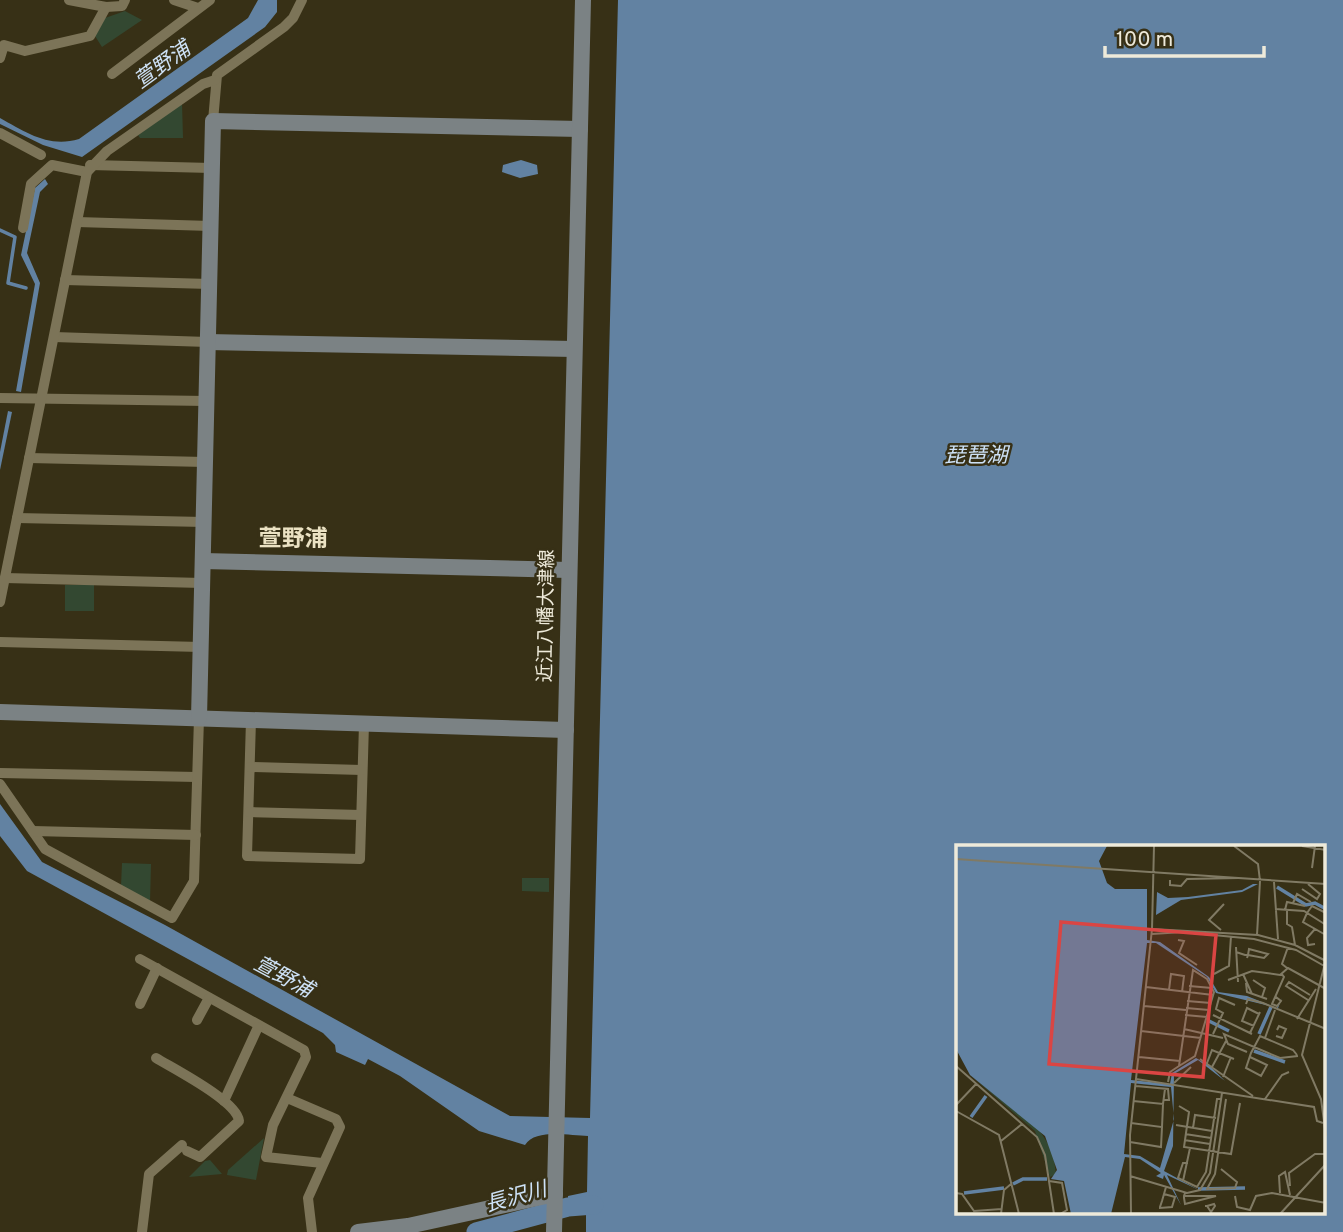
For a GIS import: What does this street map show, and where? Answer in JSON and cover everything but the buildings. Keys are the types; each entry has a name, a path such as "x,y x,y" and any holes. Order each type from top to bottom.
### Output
{"street":[{"path":"69,0 106,7 122,6 125,0"},
{"path":"174,0 198,8"},
{"path":"112,74 210,0"},
{"path":"0,602 89,168 203,84 215,80 284,27 293,18 302,0"},
{"name":"近江八幡大津線","path":"554,1229 583,0"},
{"path":"0,58 4,45 25,51 90,36 106,7"},
{"path":"0,784 45,849 172,918 194,881 215,80"},
{"path":"214,121 580,129"},
{"path":"0,133 41,155"},
{"path":"23,228 31,184 52,165 89,168 212,168"},
{"path":"77,222 211,226"},
{"path":"65,280 210,284"},
{"path":"54,337 574,349"},
{"path":"0,398 207,401"},
{"path":"29,458 205,462"},
{"path":"17,518 204,522"},
{"path":"203,561 569,570"},
{"path":"5,578 202,583"},
{"path":"0,642 201,647"},
{"path":"0,712 566,730"},
{"path":"251,720 247,856 272,857 360,859 364,723"},
{"path":"250,766 362,770"},
{"path":"0,773 197,777"},
{"path":"248,812 361,815"},
{"path":"33,831 196,835"},
{"path":"140,958 258,1027 304,1050 306,1057 273,1125 266,1157 322,1163"},
{"path":"139,1004 157,968"},
{"path":"197,1020 209,998"},
{"path":"224,1101 258,1027"},
{"path":"142,1232 149,1174 184,1148 200,1157 239,1121 239,1116 224,1101 156,1058"},
{"path":"287,1098 336,1119 340,1127 308,1198 312,1232"},
{"path":"358,1232 434,1227 555,1196"}],"green space":[{"path":"125,11 142,20 102,47 95,36 105,18"},
{"path":"182,103 183,138 140,138 138,135"},
{"path":"65,585 94,585 94,611 65,611"},
{"path":"122,863 151,864 150,902 121,886"},
{"path":"522,878 549,878 549,892 522,891"},
{"path":"264,1138 256,1180 227,1175 228,1170"},
{"path":"210,1160 222,1174 189,1177 205,1161"}],"water":[{"path":"258,0 277,0 277,12 265,27 82,157 43,145 0,124 0,118 38,138 58,142 79,139 248,18"},
{"name":"琵琶湖","path":"618,0 1343,0 1343,1232 586,1232 586,1211 568,1216 568,1196 587,1192 588,1136 537,1136 525,1145 479,1131 400,1076 368,1059 365,1065 336,1052 335,1045 323,1033 27,871 0,836 0,804 42,862 165,925 510,1116 590,1118"},
{"path":"521,160 537,165 538,174 520,178 502,172 503,165"},
{"path":"45,179 48,184 40,192 27,253 40,283 21,392 16,391 35,284 21,255 35,188"},
{"path":"8,411 12,412 0,470 0,452"}],"waterway":[{"path":"0,230 15,237 8,283 26,288"},
{"name":"長沢川","path":"476,1232 568,1207 594,1205"}],"district":[{"name":"萱野浦","path":"293,540"}]}
